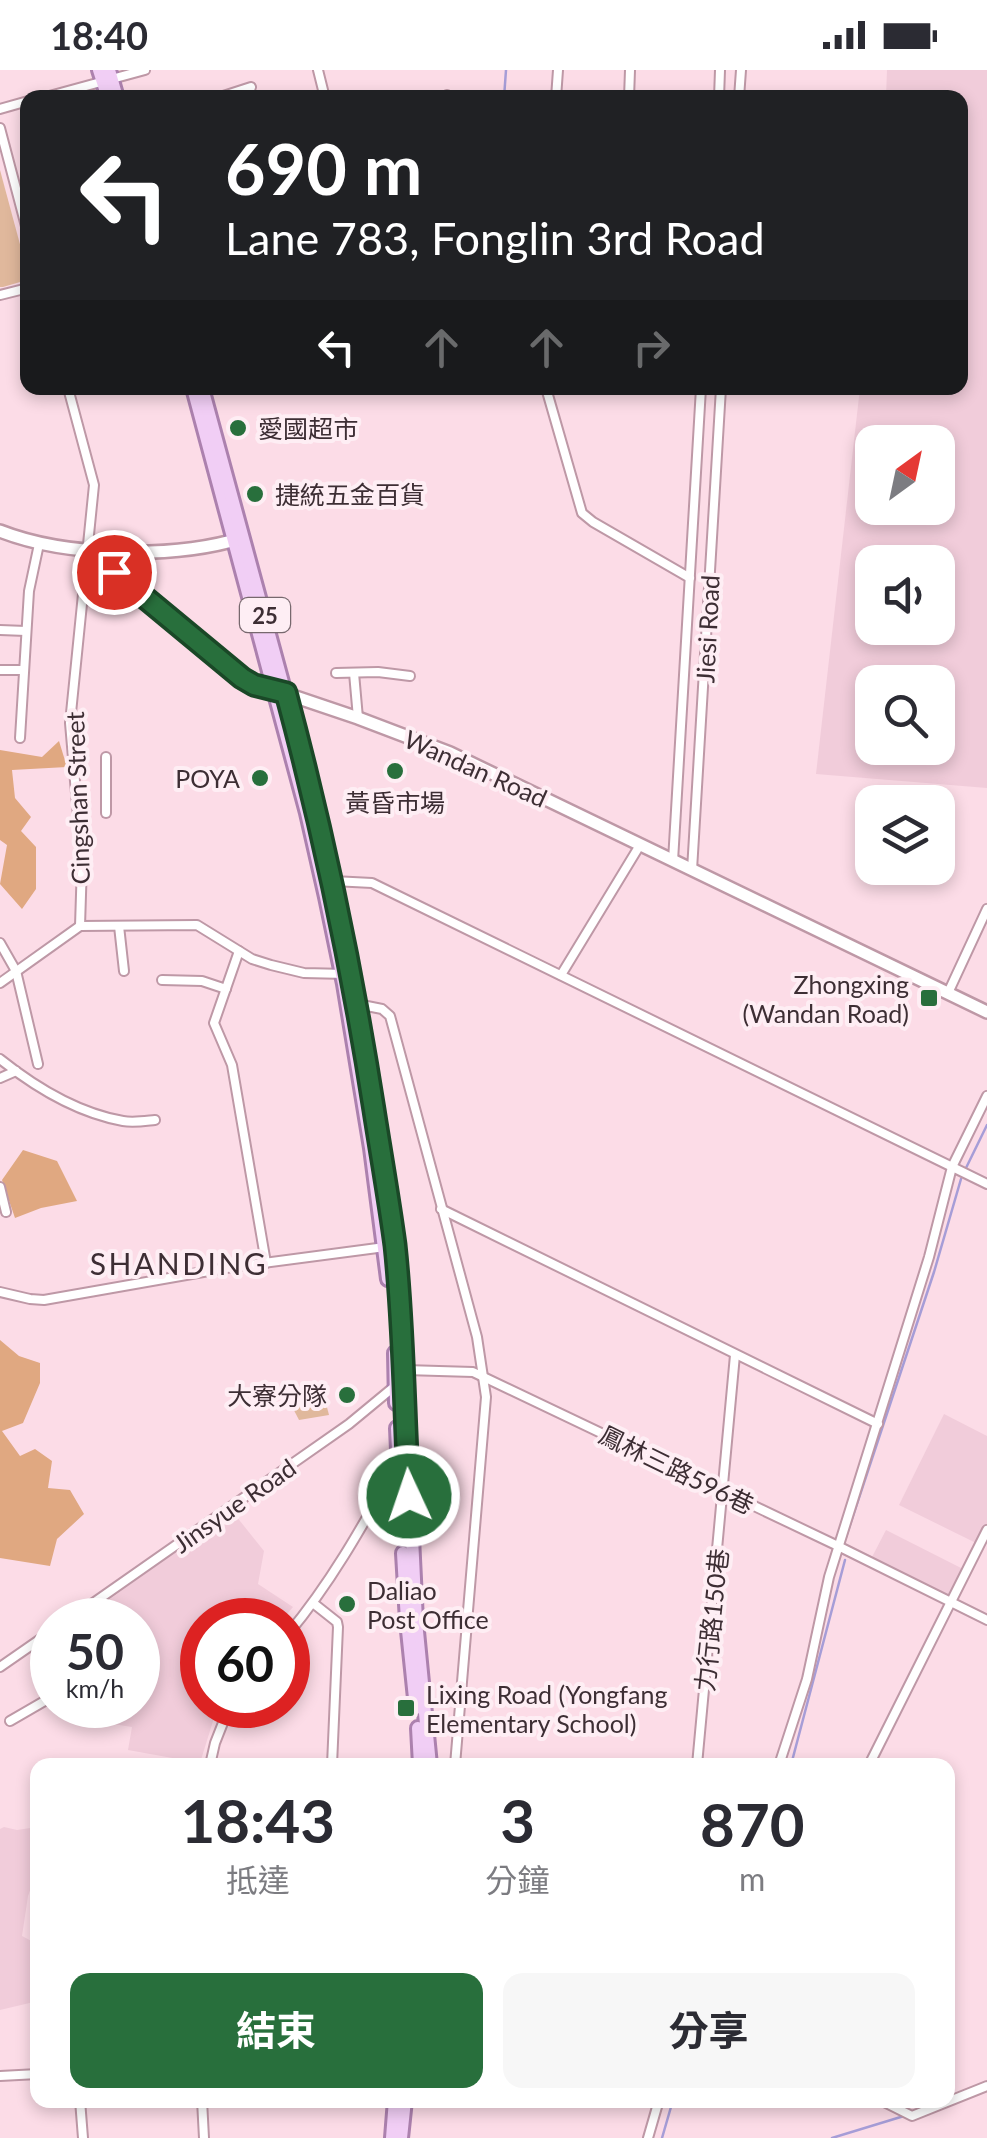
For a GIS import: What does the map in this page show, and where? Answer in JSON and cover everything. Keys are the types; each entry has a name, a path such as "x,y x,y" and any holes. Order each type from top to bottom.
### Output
{"main road":[{"name":"25","path":"195,395 240,538"},
{"name":"25","path":"204,395 347,974 358,1004 390,1246 400,1378 407,1621 419,1758"},
{"name":"25","path":"280,692 317,811 333,881 390,1246"},
{"name":"25","path":"403,1463 429,1758"},
{"path":"392,2138 395,2108"},
{"path":"402,2138 404,2108"}],"street":[{"path":"63,90 106,74 145,70"},
{"path":"241,90 251,87"},
{"path":"0,128 20,204"},
{"name":"Cingshan Street","path":"70,395 94,485 70,723 82,863 80,926"},
{"path":"548,395 582,513 690,578"},
{"name":"Jiesi Road","path":"673,861 701,395"},
{"name":"Jiesi Road","path":"692,870 722,395"},
{"path":"0,532 39,544 88,550 162,551 240,538"},
{"path":"20,738 29,591 39,544"},
{"path":"88,550 242,678 280,692"},
{"path":"0,630 26,632"},
{"path":"0,670 24,670"},
{"path":"336,673 410,676"},
{"path":"354,673 358,718"},
{"name":"Wandan Road","path":"280,692 450,753 692,870"},
{"path":"106,757 106,813"},
{"path":"561,975 640,845"},
{"path":"692,870 987,1012"},
{"path":"333,881 372,883 987,1184"},
{"path":"948,993 987,909"},
{"path":"0,983 80,926 197,925 252,959 304,973 347,974"},
{"path":"119,926 124,972"},
{"path":"0,943 16,971 38,1064"},
{"path":"239,951 214,1023 232,1065 266,1262"},
{"path":"162,980 202,980 226,990"},
{"path":"358,1004 382,1009 390,1016 477,1336 486,1397 456,1758"},
{"path":"0,1059 76,1107 126,1122 155,1120"},
{"path":"0,1078 16,1072"},
{"path":"781,1758 806,1679 828,1578 929,1257 952,1167 987,1096"},
{"path":"0,1187 6,1212"},
{"path":"441,1209 878,1424"},
{"path":"0,1292 37,1300 390,1246"},
{"name":"力行路150巷","path":"698,1758 736,1354"},
{"name":"鳳林三路596巷","path":"400,1378 473,1372 483,1376 987,1620"},
{"name":"Jinsyue Road","path":"100,1598 348,1424 400,1378"},
{"path":"310,1609 403,1463"},
{"path":"873,1758 987,1530"},
{"path":"314,1604 338,1627 332,1758"},
{"path":"0,1667 30,1646"},
{"path":"10,1721 30,1709"},
{"path":"212,1758 221,1728"},
{"path":"0,2076 30,2074"},
{"path":"955,2099 987,2086"},
{"path":"81,2108 84,2138"},
{"path":"202,2108 204,2138"},
{"path":"648,2138 657,2108"},
{"path":"896,2108 912,2116 932,2108"}],"shaded area":[{"path":"887,70 987,70 987,788 816,774 855,432 855,525 955,525 955,425 856,425 859,395 968,395 968,90 886,90"},
{"path":"0,170 20,244 20,282 0,287"},
{"path":"59,741 67,767 12,770 15,798 31,817 21,831 36,847 36,889 22,909 0,884 7,845 0,840 0,750 42,757"},
{"path":"23,1150 57,1161 77,1201 15,1218 2,1180"},
{"path":"0,1340 19,1356 40,1363 40,1383 23,1423 2,1431 20,1456 35,1449 52,1461 48,1488 70,1490 84,1514 57,1539 50,1566 0,1558"},
{"path":"282,1387 322,1388 329,1415 299,1420"},
{"path":"944,1414 987,1436 987,1526 978,1544 899,1505"},
{"path":"232,1511 264,1551 258,1584 279,1598 180,1598 180,1728 211,1728 202,1758 172,1758 128,1750 132,1728 160,1728 160,1598 111,1598"},
{"path":"886,1530 965,1570 950,1599 871,1559"},
{"path":"30,1828 30,1890 22,1936 30,1940 30,2003 0,2010 0,1829"}],"waterway":[{"path":"505,90 506,70"},
{"path":"966,1168 987,1125"},
{"path":"846,1537 961,1179"},
{"path":"793,1758 845,1560"},
{"path":"662,2138 671,2108"},
{"path":"832,2138 904,2116"}],"place":[{"name":"愛國超市","path":"238,428"},
{"name":"捷統五金百貨","path":"255,494"},
{"name":"黃昏市場","path":"395,771"},
{"name":"POYA","path":"260,778"},
{"name":"Zhongxing (Wandan Road)","path":"929,998"},
{"name":"大寮分隊","path":"347,1395"},
{"name":"Daliao Post Office","path":"347,1604"},
{"name":"Lixing Road (Yongfang Elementary School)","path":"406,1708"}],"district":[{"name":"SHANDING","path":"179,1263"}],"route":[{"path":"114,572 242,678 286,693 333,881 358,1004 380,1147 394,1245 409,1496"}]}
